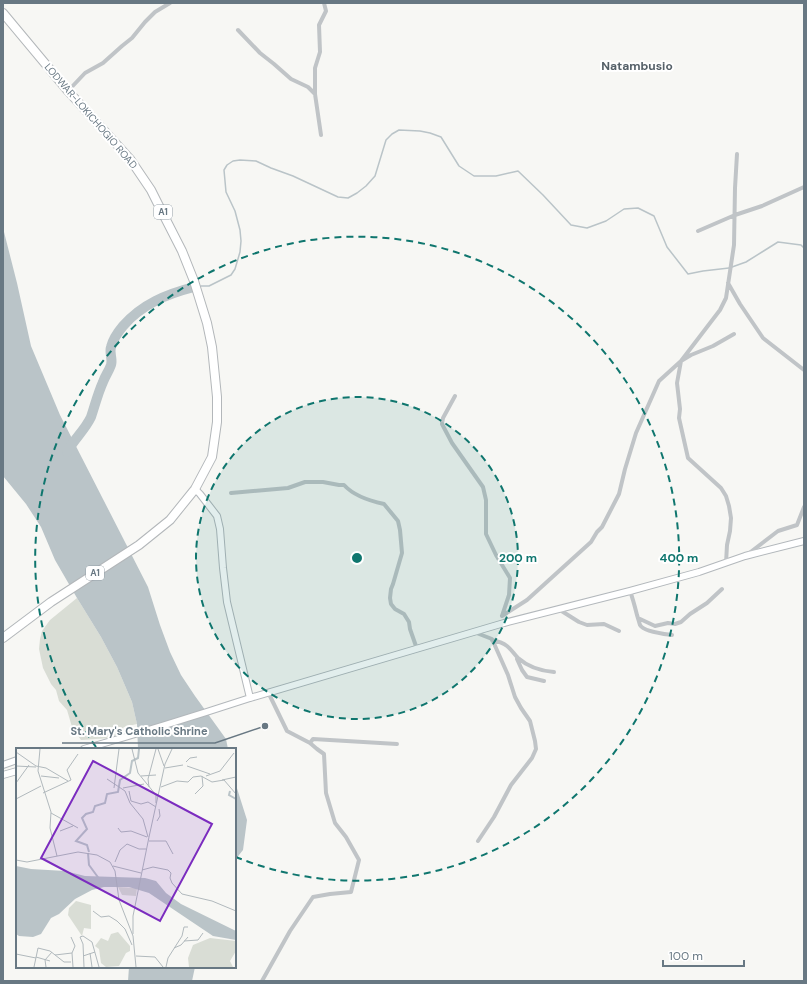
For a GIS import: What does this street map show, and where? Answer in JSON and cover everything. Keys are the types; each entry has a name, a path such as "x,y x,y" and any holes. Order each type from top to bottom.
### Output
{"highway":[{"name":"LODWAR-LOKICHOGIO ROAD","path":"3,13 68,91 130,159 151,190 182,251 207,323 212,347 217,403 217,422 212,457 195,489"},
{"name":"A1","path":"3,638 51,602 139,545 170,520 195,489"}],"main road":[{"path":"195,489 217,516 220,528 227,602 250,698"},
{"path":"87,748 268,692 504,623 630,591 699,572 744,556 804,541"},
{"path":"3,765 16,760"},
{"path":"3,775 16,771"}],"street":[{"path":"68,91 85,73 103,63 132,38 155,12 170,3"},
{"path":"321,135 319,112 315,94 315,68 320,52 320,25 326,11 324,3"},
{"path":"238,30 260,54 291,79 308,87 315,94"},
{"path":"502,616 527,600 591,542 602,527 619,494 636,433 659,382 681,361 720,310 726,298 734,245 737,154"},
{"path":"698,231 735,215 762,206 804,187"},
{"path":"728,282 740,304 763,338 804,370"},
{"path":"726,563 731,518 729,506 726,496 721,488 688,458 679,418 680,409 677,382 681,361 734,334"},
{"path":"455,396 443,418 442,424 452,443 483,487 486,500 486,534 496,555 510,578 509,595 502,616 504,623"},
{"path":"231,493 288,488 305,482 323,482 339,486 344,485 349,491 375,502 384,504 398,521 402,549 394,584 391,589 391,604 395,609 404,614 409,622 417,649"},
{"path":"744,556 778,531 797,525 804,507"},
{"path":"638,618 655,626 681,622 707,603 722,589"},
{"path":"630,591 642,628 661,634 672,635"},
{"path":"560,610 586,625 604,624 619,631"},
{"path":"474,632 506,645 522,661 545,671 554,672"},
{"path":"478,841 494,817 511,785 532,758 536,749 530,720 515,697 508,675 492,640"},
{"path":"516,656 527,677 544,681"},
{"path":"262,981 290,931 313,897 351,892 359,860 346,837 335,823 326,794 324,754 310,743 287,731 268,692"},
{"path":"310,743 313,739 397,744"}],"shaded area":[{"path":"3,228 31,346 60,415 148,587 170,652 181,675 226,739 228,748 138,748 137,724 132,702 117,667 55,560 41,527 26,504 3,476"},
{"path":"77,598 101,637 117,667 132,702 137,724 124,727 118,734 111,738 81,740 72,727 67,710 59,701 56,690 51,684 43,668 39,649 42,631 50,620"},
{"path":"236,785 247,820 243,850 236,859"},
{"path":"129,968 195,968 192,981 128,981"}],"waterway":[{"path":"201,286 209,286 231,275 235,269 240,252 240,230 235,211 226,192 224,170 227,165 233,161 240,160 256,161 338,197 348,198 366,186 375,176 386,140 399,130 420,131 441,137 459,166 474,176 496,176 518,171 571,225 587,228 606,221 624,209 638,208 654,216 667,247 688,274 729,268"},
{"path":"732,267 746,262 778,242 801,245 804,248"},
{"path":"67,452 91,417 101,386 111,365 112,344 121,328 130,318 147,306 174,293 194,287"}],"place":[{"name":"St. Mary's Catholic Shrine","path":"265,726"}],"district":[{"name":"Natambusio","path":"637,66"}]}
